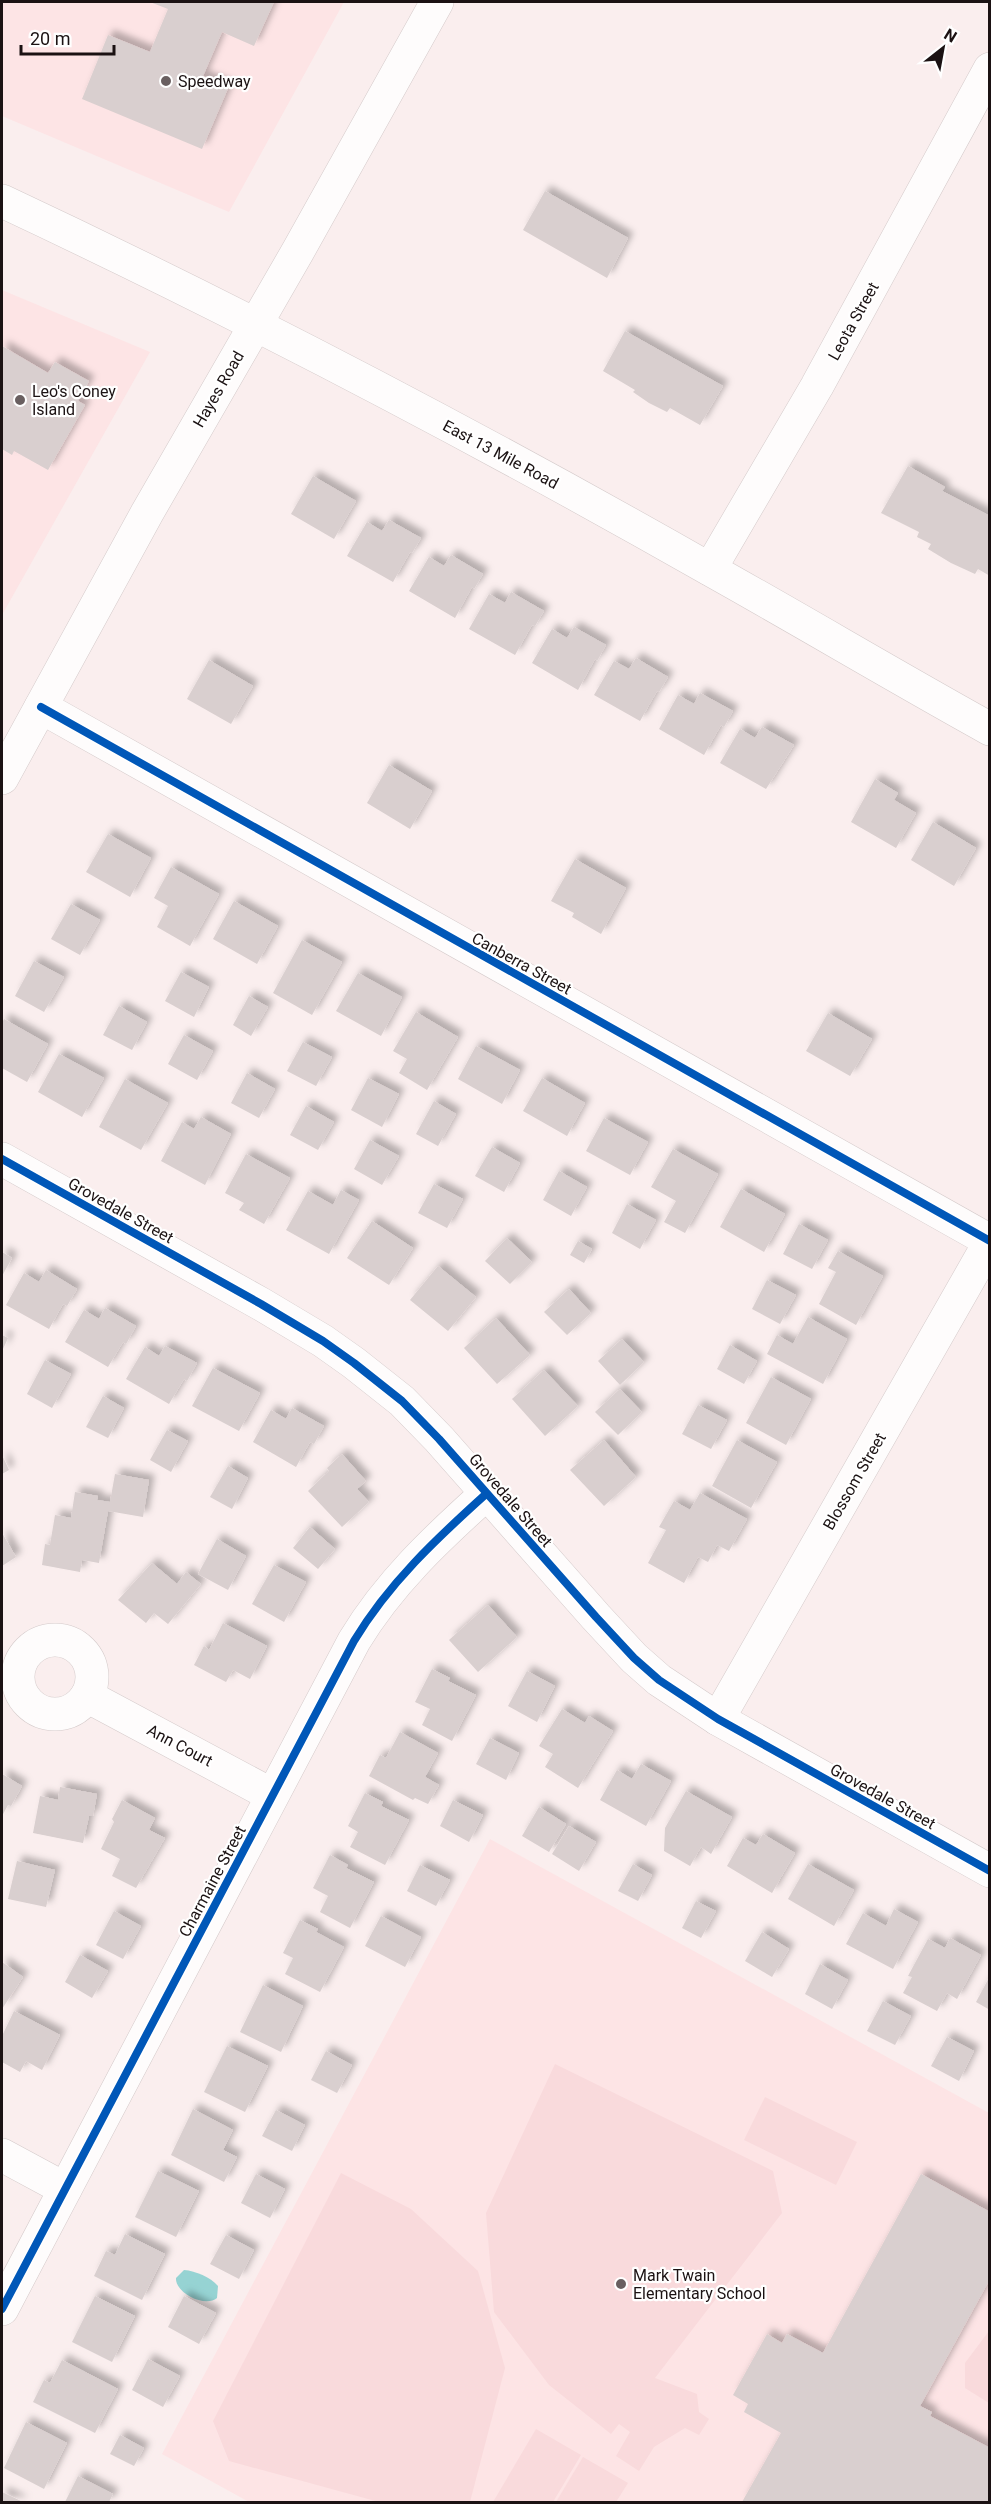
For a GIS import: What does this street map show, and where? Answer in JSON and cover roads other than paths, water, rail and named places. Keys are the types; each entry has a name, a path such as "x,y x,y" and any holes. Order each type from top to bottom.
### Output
{"street":[{"name":"Hayes Road","path":"2,778 147,513 304,241 436,2"},
{"name":"Leota Street","path":"710,569 817,386 990,69"},
{"name":"East 13 Mile Road","path":"2,201 255,324 537,473 990,729"},
{"name":"Canberra Street","path":"41,707 990,1241"},
{"name":"Grovedale Street","path":"2,1159 323,1341 402,1401 439,1439 634,1658 689,1702 990,1871"},
{"name":"Blossom Street","path":"718,1719 990,1241"},
{"name":"Charmaine Street","path":"2,2309 272,1795 370,1614 419,1557 486,1494"},
{"name":"Ann Court","path":"87,1696 272,1795"},
{"path":"2,2155 66,2189"}],"water":[{"path":"184,2270 202,2275 215,2283 218,2286 217,2298 205,2301 185,2294 177,2284 176,2278"}],"place":[{"name":"Speedway","path":"166,81"},
{"name":"Leo's Coney Island","path":"20,400"},
{"name":"Mark Twain Elementary School","path":"621,2284"}]}
